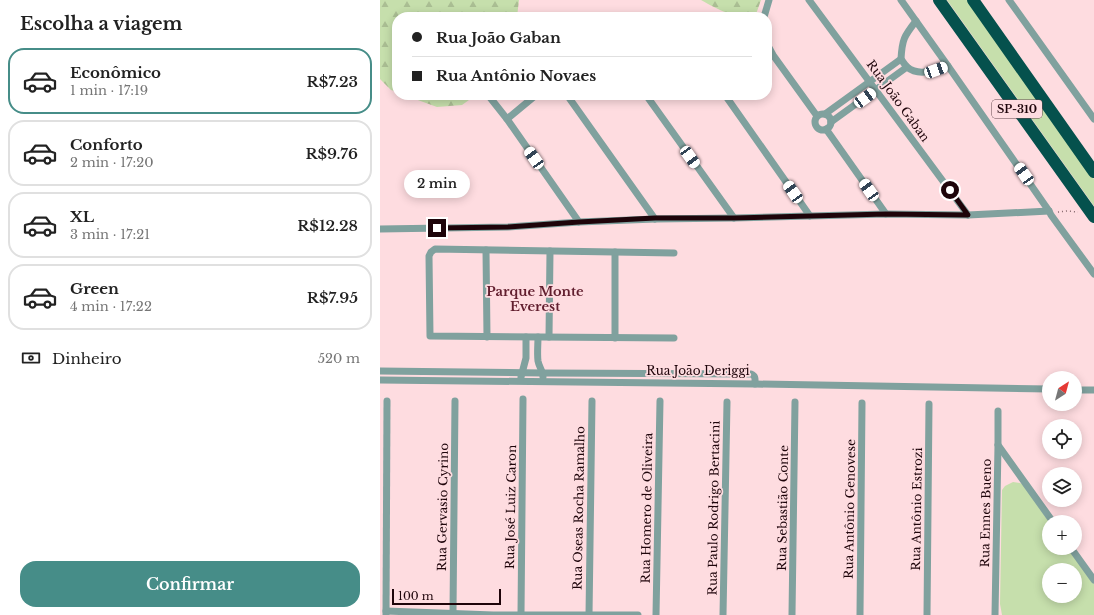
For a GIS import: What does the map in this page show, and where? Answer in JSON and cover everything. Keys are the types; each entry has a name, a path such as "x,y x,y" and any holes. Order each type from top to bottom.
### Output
{"highway":[{"name":"SP-310","path":"940,0 1094,218"},
{"name":"SP-310","path":"972,0 1094,172"}],"street":[{"path":"765,12 769,0"},
{"name":"Rua João Gaban","path":"810,0 968,215"},
{"path":"901,0 1094,274"},
{"path":"1009,0 1094,119"},
{"path":"916,21 904,37 901,46 901,59 907,67 916,72 926,72 948,66"},
{"path":"772,58 817,116"},
{"path":"817,116 820,114 825,114 901,59"},
{"path":"826,129 831,122 907,67"},
{"path":"492,100 507,119 579,222"},
{"path":"507,119 530,100"},
{"path":"571,100 655,218"},
{"path":"650,100 734,218"},
{"path":"729,100 810,216"},
{"path":"825,114 830,117 831,122"},
{"path":"817,116 815,121 816,126 821,129 826,129 886,214"},
{"path":"380,229 508,227 655,218 1050,213"},
{"path":"674,253 435,249 429,256 430,336 674,338"},
{"path":"486,250 487,337"},
{"path":"549,337 550,251"},
{"path":"615,252 615,338"},
{"path":"521,381 526,358 526,337"},
{"path":"538,337 538,363 543,373 543,382"},
{"name":"Rua João Deriggi","path":"380,371 751,374 754,375 755,384 380,380"},
{"path":"755,384 1042,389"},
{"path":"1082,390 1094,390"},
{"name":"Rua José Luiz Caron","path":"521,615 524,399"},
{"name":"Rua Homero de Oliveira","path":"656,615 660,400"},
{"path":"387,401 386,613 638,615"},
{"name":"Rua Gervasio Cyrino","path":"453,614 455,401"},
{"name":"Rua Oseas Rocha Ramalho","path":"589,615 592,401"},
{"name":"Rua Paulo Rodrigo Bertacini","path":"723,615 727,402"},
{"name":"Rua Sebastião Conte","path":"792,615 795,402"},
{"name":"Rua Antônio Genovese","path":"860,615 862,403"},
{"name":"Rua Antônio Estrozi","path":"927,615 929,404"},
{"name":"Rua Ennes Bueno","path":"995,615 998,411"},
{"path":"998,445 1048,515"},
{"path":"1076,555 1094,580"}],"path":[{"path":"1050,213 1067,211 1080,213"}],"green space":[{"path":"380,0 519,0 518,12 392,12 392,90 380,79"},
{"path":"701,0 761,0 757,12 724,12"},
{"path":"947,0 967,0 1094,179 1094,206"},
{"path":"418,100 469,100 462,105 437,107"},
{"path":"1013,482 1024,485 1044,515 1042,515 1042,555 1074,555 1079,563 1042,563 1042,603 1082,603 1082,567 1094,584 1094,615 1002,615 1000,604 1002,490 1005,486"}],"district":[{"name":"Parque Monte Everest","path":"535,298"}],"route":[{"path":"437,228 508,227 655,218 734,218 886,214 968,215 950,190"}]}
